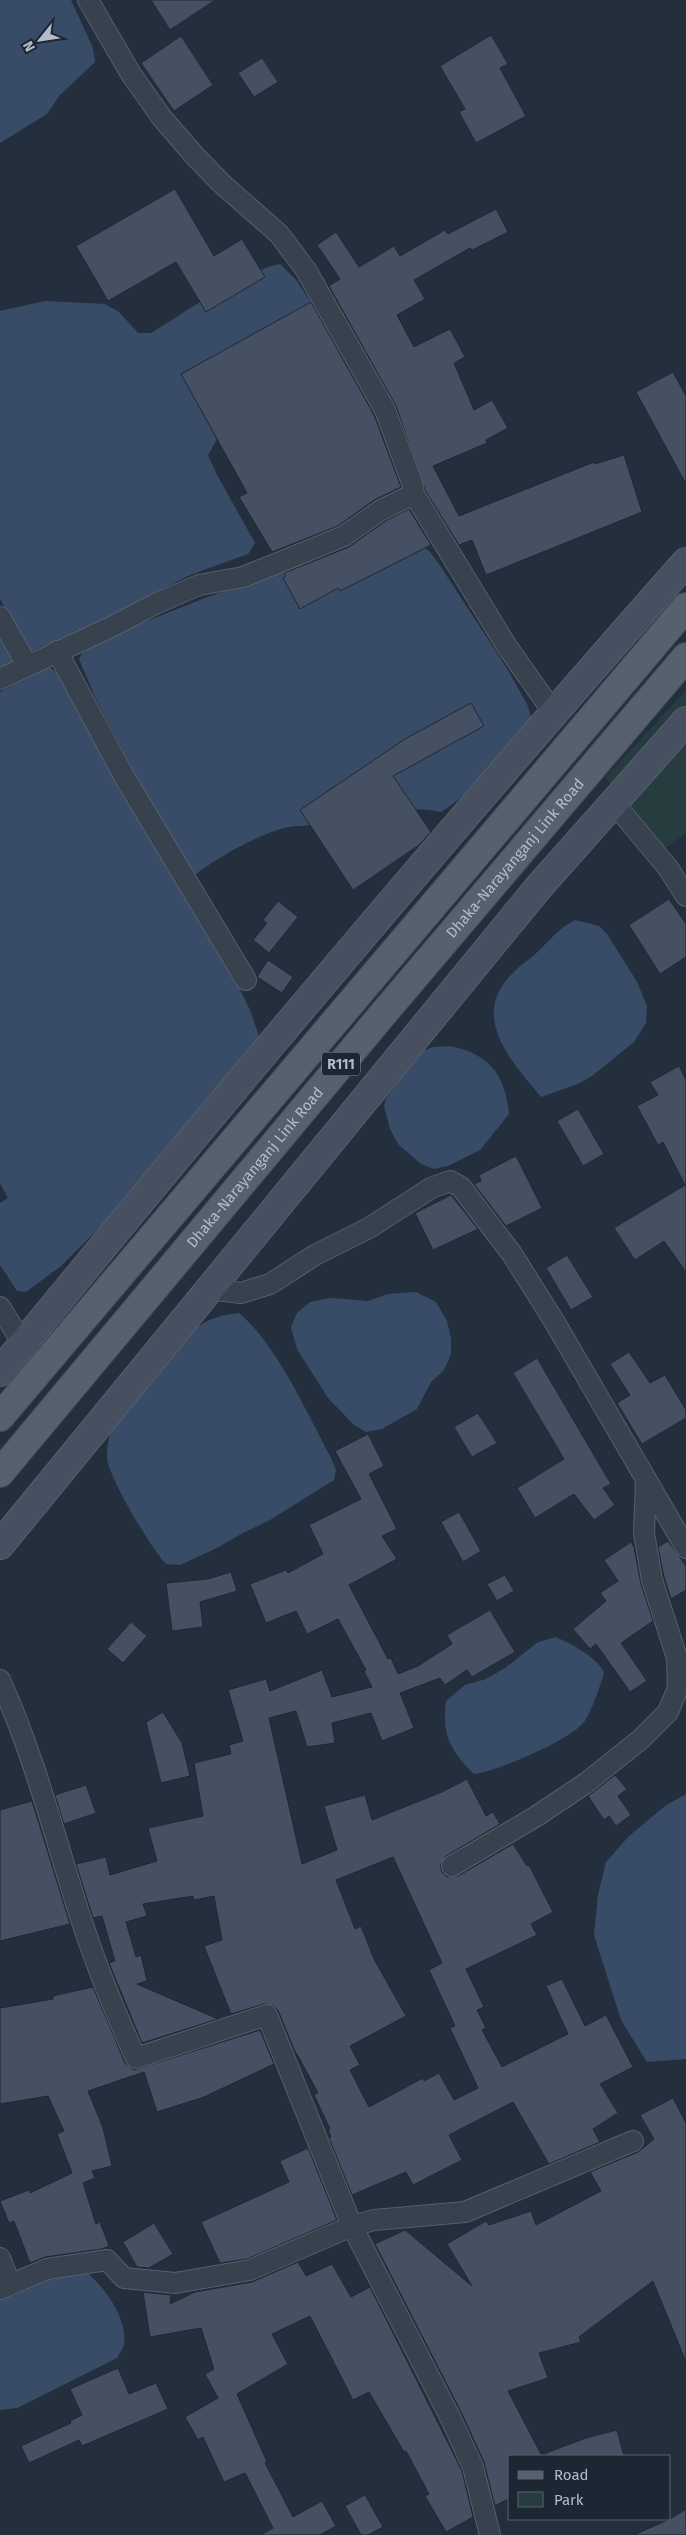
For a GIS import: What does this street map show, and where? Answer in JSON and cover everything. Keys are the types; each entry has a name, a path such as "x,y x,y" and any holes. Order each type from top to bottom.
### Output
{"main road":[{"name":"R111","path":"0,1416 686,607"},
{"name":"Dhaka-Narayanganj Link Road","path":"0,1473 389,1006 686,657"}],"street":[{"path":"88,0 131,74 162,118 220,182 279,234 306,270 385,410 412,483 414,494 506,645 554,712"},
{"path":"0,679 113,626 155,604 199,585 243,577 344,536 381,510 414,494"},
{"path":"0,1372 294,1016 554,712 686,562"},
{"path":"0,617 27,665"},
{"path":"57,651 138,802 246,980"},
{"path":"0,1544 538,888 686,721"},
{"path":"614,803 668,868 686,896"},
{"path":"208,1289 241,1293 270,1284 316,1255 369,1228 411,1199 431,1188 450,1181 461,1187 512,1254 577,1360 686,1548"},
{"path":"0,1306 23,1344"},
{"path":"452,1866 535,1818 586,1783 641,1739 668,1712 678,1688 677,1658 652,1580 644,1533 646,1480"},
{"path":"0,1680 19,1722 49,1810 80,1914 118,2020 136,2058 267,2014 352,2226 446,2409 473,2467 490,2535"},
{"path":"0,2258 5,2287 47,2269 107,2260 124,2278 175,2283 250,2270 352,2226 374,2220 465,2212 633,2141"}],"green space":[{"path":"686,690 686,833 659,853 606,777"}],"water":[{"path":"0,0 71,0 93,48 95,62 59,96 47,114 0,143"},
{"path":"280,264 296,280 311,302 244,425 217,439 208,455 255,543 248,554 190,575 104,619 28,653 0,599 0,311 45,301 105,304 119,312 138,333 151,333 231,284 248,275"},
{"path":"418,542 430,552 439,564 506,667 527,704 532,719 479,781 441,812 412,809 396,810 289,827 266,834 239,847 193,877 169,839 95,697 79,659 82,653 124,630 205,598 294,567 325,557"},
{"path":"0,625 16,663 0,672"},
{"path":"50,667 60,676 233,976 250,1010 260,1039 115,1212 61,1266 26,1292 17,1291 0,1265 0,1203 8,1198 0,1183 0,692"},
{"path":"575,920 599,926 607,934 637,982 647,1006 646,1023 634,1042 592,1076 580,1083 541,1097 507,1053 499,1037 494,1021 495,1005 501,988 516,970 557,932"},
{"path":"450,1046 475,1054 493,1068 504,1088 509,1114 480,1150 448,1166 434,1169 421,1164 398,1144 390,1129 384,1106 386,1099 418,1053 433,1047"},
{"path":"416,1292 436,1302 447,1321 451,1338 451,1354 444,1370 431,1382 417,1409 382,1429 366,1432 354,1425 328,1398 297,1349 291,1327 297,1313 310,1302 331,1298 368,1301 388,1294"},
{"path":"239,1313 266,1343 290,1381 331,1458 336,1470 334,1480 270,1520 217,1548 180,1565 166,1564 141,1529 114,1479 107,1457 110,1434 127,1403 162,1359 175,1346 209,1320"},
{"path":"556,1637 589,1656 604,1672 596,1698 584,1722 576,1730 549,1746 499,1767 474,1774 459,1757 450,1741 445,1723 446,1701 465,1685 486,1679 505,1668 538,1642"},
{"path":"686,1794 686,2059 647,2062 621,2020 594,1935 598,1895 606,1862 629,1836 665,1806"},
{"path":"87,2273 108,2295 119,2315 124,2335 124,2344 117,2358 17,2408 0,2410 0,2299 44,2275"}],"building":[{"path":"151,0 215,0 170,30"},
{"path":"491,35 508,64 500,68 526,116 476,143 459,112 465,109 440,66"},
{"path":"181,36 213,85 174,111 141,63"},
{"path":"262,58 278,82 254,97 238,73"},
{"path":"175,189 214,256 242,239 265,277 206,312 176,262 108,301 76,246"},
{"path":"496,209 508,232 472,250 470,248 414,280 425,299 397,315 414,347 450,329 465,357 454,363 474,410 492,400 508,428 486,440 487,443 433,466 459,516 594,462 595,464 624,455 642,512 486,575 472,540 459,545 425,490 396,406 329,286 340,279 317,245 336,232 359,267 394,246 400,256 445,230 448,234"},
{"path":"311,302 374,415 401,487 374,500 338,526 272,552 239,497 247,493 181,374"},
{"path":"673,372 686,396 686,484 636,392"},
{"path":"409,509 431,545 340,591 338,588 300,609 283,578 286,576 284,573 349,547 387,520"},
{"path":"471,703 484,726 393,776 431,832 419,845 353,890 300,810 405,739"},
{"path":"669,899 686,924 686,957 660,974 629,925"},
{"path":"278,901 298,917 269,953 253,940 267,923 263,920"},
{"path":"268,960 293,977 282,993 257,977"},
{"path":"679,1066 686,1080 686,1272 664,1241 635,1260 614,1228 685,1185 663,1142 658,1145 637,1106 658,1095 650,1082"},
{"path":"578,1109 604,1154 583,1166 557,1121"},
{"path":"516,1156 542,1208 506,1226 474,1184 481,1181 479,1175"},
{"path":"451,1195 478,1229 433,1250 415,1213"},
{"path":"567,1255 593,1297 571,1310 546,1268"},
{"path":"629,1352 650,1383 665,1375 686,1410 686,1418 642,1444 617,1403 630,1395 610,1364"},
{"path":"537,1358 611,1484 603,1488 615,1505 594,1520 574,1494 535,1518 517,1488 564,1459 513,1373"},
{"path":"478,1413 497,1443 472,1457 454,1427"},
{"path":"368,1434 384,1466 369,1474 397,1529 382,1536 397,1559 349,1585 388,1659 391,1658 398,1674 418,1666 452,1644 447,1635 490,1610 515,1652 472,1677 467,1670 445,1685 440,1678 400,1693 414,1728 382,1741 371,1713 332,1723 335,1743 307,1747 296,1711 269,1718 302,1864 337,1850 324,1806 365,1795 372,1820 442,1792 467,1779 486,1816 493,1812 500,1824 446,1856 440,1866 442,1872 447,1877 458,1876 513,1844 527,1866 529,1865 553,1912 531,1924 537,1935 466,1969 484,2007 477,2010 486,2028 482,2030 502,2067 568,2034 546,1986 562,1979 585,2026 606,2015 633,2067 600,2084 618,2113 593,2129 600,2142 549,2164 513,2102 449,2135 462,2160 413,2185 406,2172 352,2195 329,2138 331,2137 328,2130 330,2129 314,2095 318,2093 296,2054 278,2010 274,2006 264,2004 231,2014 204,1946 222,1940 214,1896 194,1900 193,1896 143,1904 147,1916 126,1922 136,1957 141,1955 147,1981 137,1984 218,2019 142,2043 109,1963 115,1961 102,1916 93,1918 76,1864 106,1857 110,1875 157,1861 148,1828 203,1816 194,1763 231,1754 229,1745 243,1741 228,1690 266,1679 270,1691 322,1670 332,1697 372,1687 364,1671 366,1670 338,1619 307,1634 296,1611 266,1623 250,1584 286,1570 288,1573 323,1554 309,1525 361,1499 335,1451","holes":["393,1857 442,1963 429,1970 455,2026 450,2028 478,2088 454,2100 439,2073 424,2081 423,2078 369,2107 350,2070 360,2065 350,2046 406,2016 374,1959 361,1926 355,1929 336,1880"]},
{"path":"459,1512 481,1551 463,1562 441,1522"},
{"path":"668,1541 686,1566 686,1590 671,1599 658,1547"},
{"path":"631,1542 634,1547 641,1584 653,1621 621,1643 647,1681 630,1692 596,1644 590,1649 573,1629 606,1601 600,1593 618,1581 604,1560"},
{"path":"231,1572 237,1591 200,1602 203,1627 172,1631 166,1583 208,1579"},
{"path":"505,1575 514,1591 497,1601 487,1584"},
{"path":"131,1622 147,1636 123,1663 107,1649"},
{"path":"163,1712 182,1743 190,1776 161,1783 146,1722"},
{"path":"615,1775 627,1789 618,1796 631,1815 616,1826 609,1816 604,1820 588,1796"},
{"path":"86,1785 96,1813 64,1824 55,1795"},
{"path":"32,1801 70,1924 0,1941 0,1810"},
{"path":"93,1987 125,2063 134,2070 260,2030 274,2064 204,2097 157,2112 144,2072 88,2091 103,2128 112,2166 92,2171 95,2178 83,2183 96,2224 100,2222 109,2246 101,2249 45,2257 30,2263 14,2221 9,2223 0,2201 29,2190 30,2193 72,2173 57,2134 64,2131 48,2096 0,2104 0,2008 53,1999 53,1996"},
{"path":"673,2098 686,2123 686,2362 653,2281 579,2337 581,2342 539,2353 548,2378 508,2391 541,2455 508,2455 508,2499 495,2506 484,2462 461,2412 375,2244 405,2230 472,2286 447,2244 486,2221 489,2225 531,2211 536,2225 601,2191 590,2172 638,2152 654,2139 640,2115"},
{"path":"308,2148 337,2220 247,2259 220,2263 201,2222 289,2182 280,2161"},
{"path":"154,2223 173,2254 149,2268 137,2267 123,2242"},
{"path":"298,2262 306,2276 332,2264 351,2297 370,2287 462,2471 473,2517 446,2532 425,2496 429,2494 406,2451 404,2452 369,2392 353,2400 310,2316 272,2334 288,2364 237,2394 267,2462 265,2463 293,2517 322,2501 336,2526 320,2535 261,2535 273,2528 245,2473 224,2482 203,2437 198,2440 185,2417 218,2398 205,2374 214,2369 201,2328 150,2337 143,2292 171,2295 170,2304 195,2292 252,2282"},
{"path":"118,2368 129,2394 156,2383 168,2409 82,2446 79,2440 29,2463 21,2446 71,2423 70,2421 82,2415 70,2389"},
{"path":"617,2430 624,2455 547,2455 546,2453 586,2438"},
{"path":"365,2495 383,2527 368,2535 361,2535 345,2506"},
{"path":"686,2509 686,2535 634,2535 671,2520"}]}
